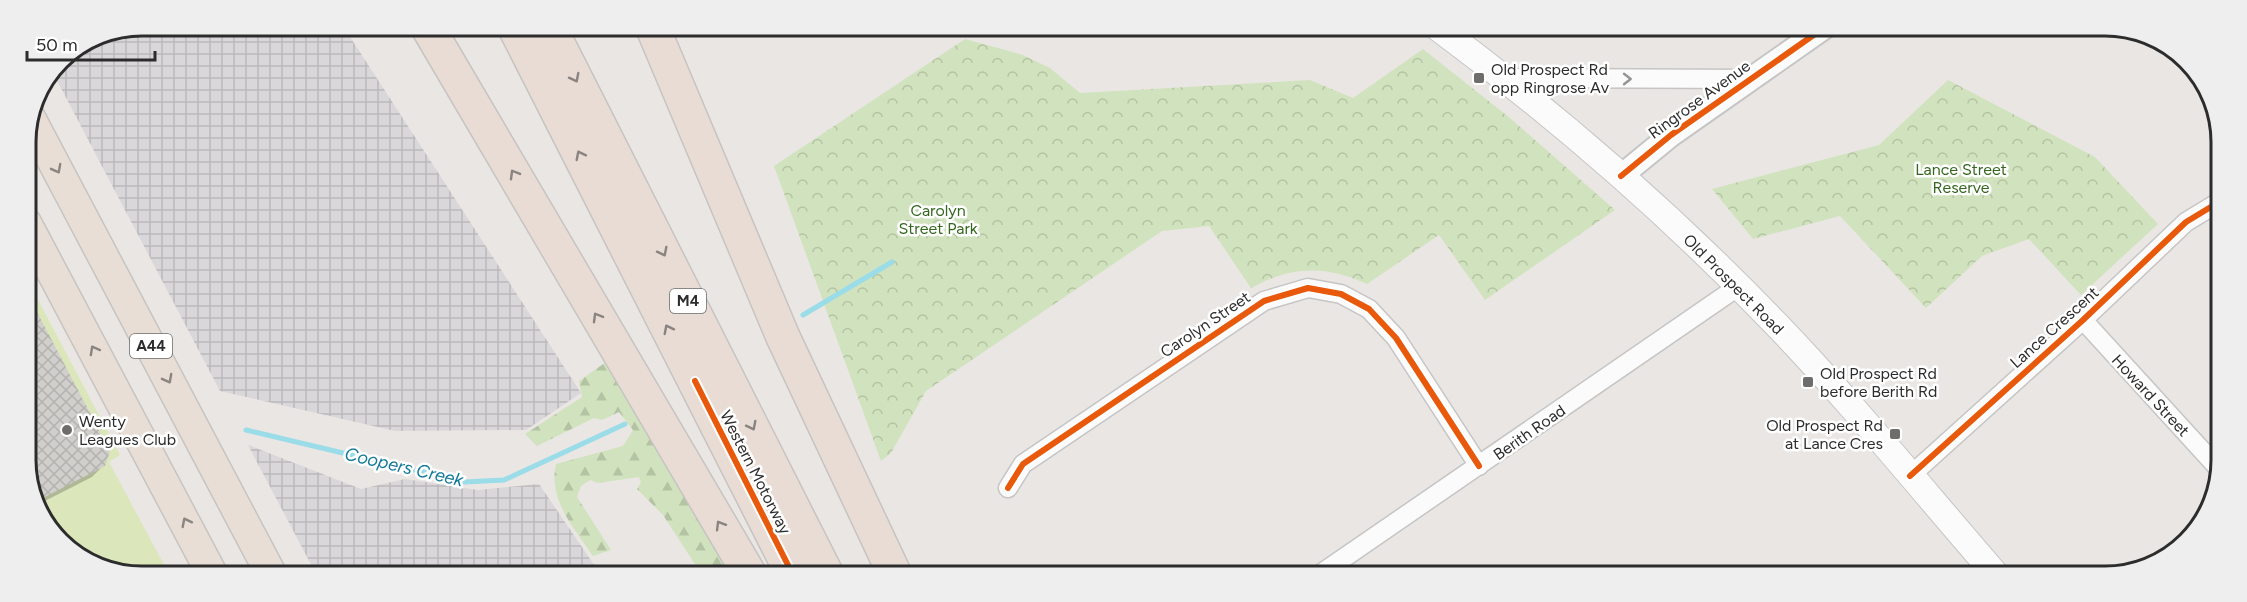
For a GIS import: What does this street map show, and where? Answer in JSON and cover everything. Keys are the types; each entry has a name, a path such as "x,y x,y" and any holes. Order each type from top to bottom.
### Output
{"highway":[{"path":"433,36 745,566"},
{"name":"Western Motorway","path":"519,36 788,566"},
{"name":"Western Motorway","path":"554,36 822,566"},
{"path":"639,36 768,340 873,566"},
{"path":"656,36 783,337 891,566"},
{"name":"A44","path":"37,131 267,566"},
{"path":"36,241 208,566"}],"main road":[{"name":"Old Prospect Road","path":"1449,36 1506,78 1621,176 1738,286 1842,397 1988,566"}],"street":[{"name":"Ringrose Avenue","path":"1621,176 1671,135 1813,36"},
{"name":"Ringrose Avenue","path":"1506,78 1750,79"},
{"name":"Lance Crescent","path":"1910,476 2083,320 2186,222 2211,207"},
{"name":"Berith Road","path":"1332,566 1738,286"},
{"name":"Carolyn Street","path":"1008,488 1023,464 1254,307 1264,301 1308,288 1341,294 1369,309 1395,338 1479,466"},
{"name":"Howard Street","path":"2083,320 2211,460"}],"shaded area":[{"path":"349,36 581,393 526,430 395,431 220,391 56,79 72,62 89,50 128,37"},
{"path":"248,445 361,489 405,479 478,490 539,484 595,566 312,566"}],"green space":[{"name":"Carolyn Street Park","path":"965,39 1023,55 1050,68 1080,93 1310,80 1353,98 1423,49 1510,118 1615,210 1485,300 1439,235 1367,284 1336,274 1308,271 1280,275 1251,288 1209,226 1162,231 926,391 891,453 881,461 774,166"},
{"name":"Lance Street Reserve","path":"1948,80 2095,157 2158,224 2081,295 2029,239 1982,256 1926,308 1840,216 1753,239 1712,189 1879,145"},
{"name":"Wenty Leagues Club","path":"36,296 120,455 109,462 165,566 121,564 89,552 67,535 47,507 36,467"},
{"path":"606,362 726,566 696,566 663,515 637,489 641,482 639,477 598,483 590,480 581,486 577,497 611,550 593,556 559,502 556,490 556,464 623,446 633,430 619,412 602,420 594,418 537,446 525,434 582,397 579,381"}],"building":[{"path":"36,310 110,451 105,466 43,498 36,467"}],"waterway":[{"name":"Coopers Creek","path":"803,315 892,262"},
{"name":"Coopers Creek","path":"246,430 465,482 504,480 625,424"}],"cycle path":[{"path":"1621,176 1671,135 1812,36"},
{"path":"1910,476 2083,320 2186,222 2211,207"},
{"path":"1008,488 1023,464 1264,301 1308,288 1341,294 1369,309 1396,338 1479,466"},
{"path":"695,381 788,566"}],"place":[{"name":"Old Prospect Rd opp Ringrose Av","path":"1479,78"},
{"name":"Old Prospect Rd before Berith Rd","path":"1808,382"},
{"name":"Wenty Leagues Club","path":"67,430"},
{"name":"Old Prospect Rd at Lance Cres","path":"1895,434"}]}
